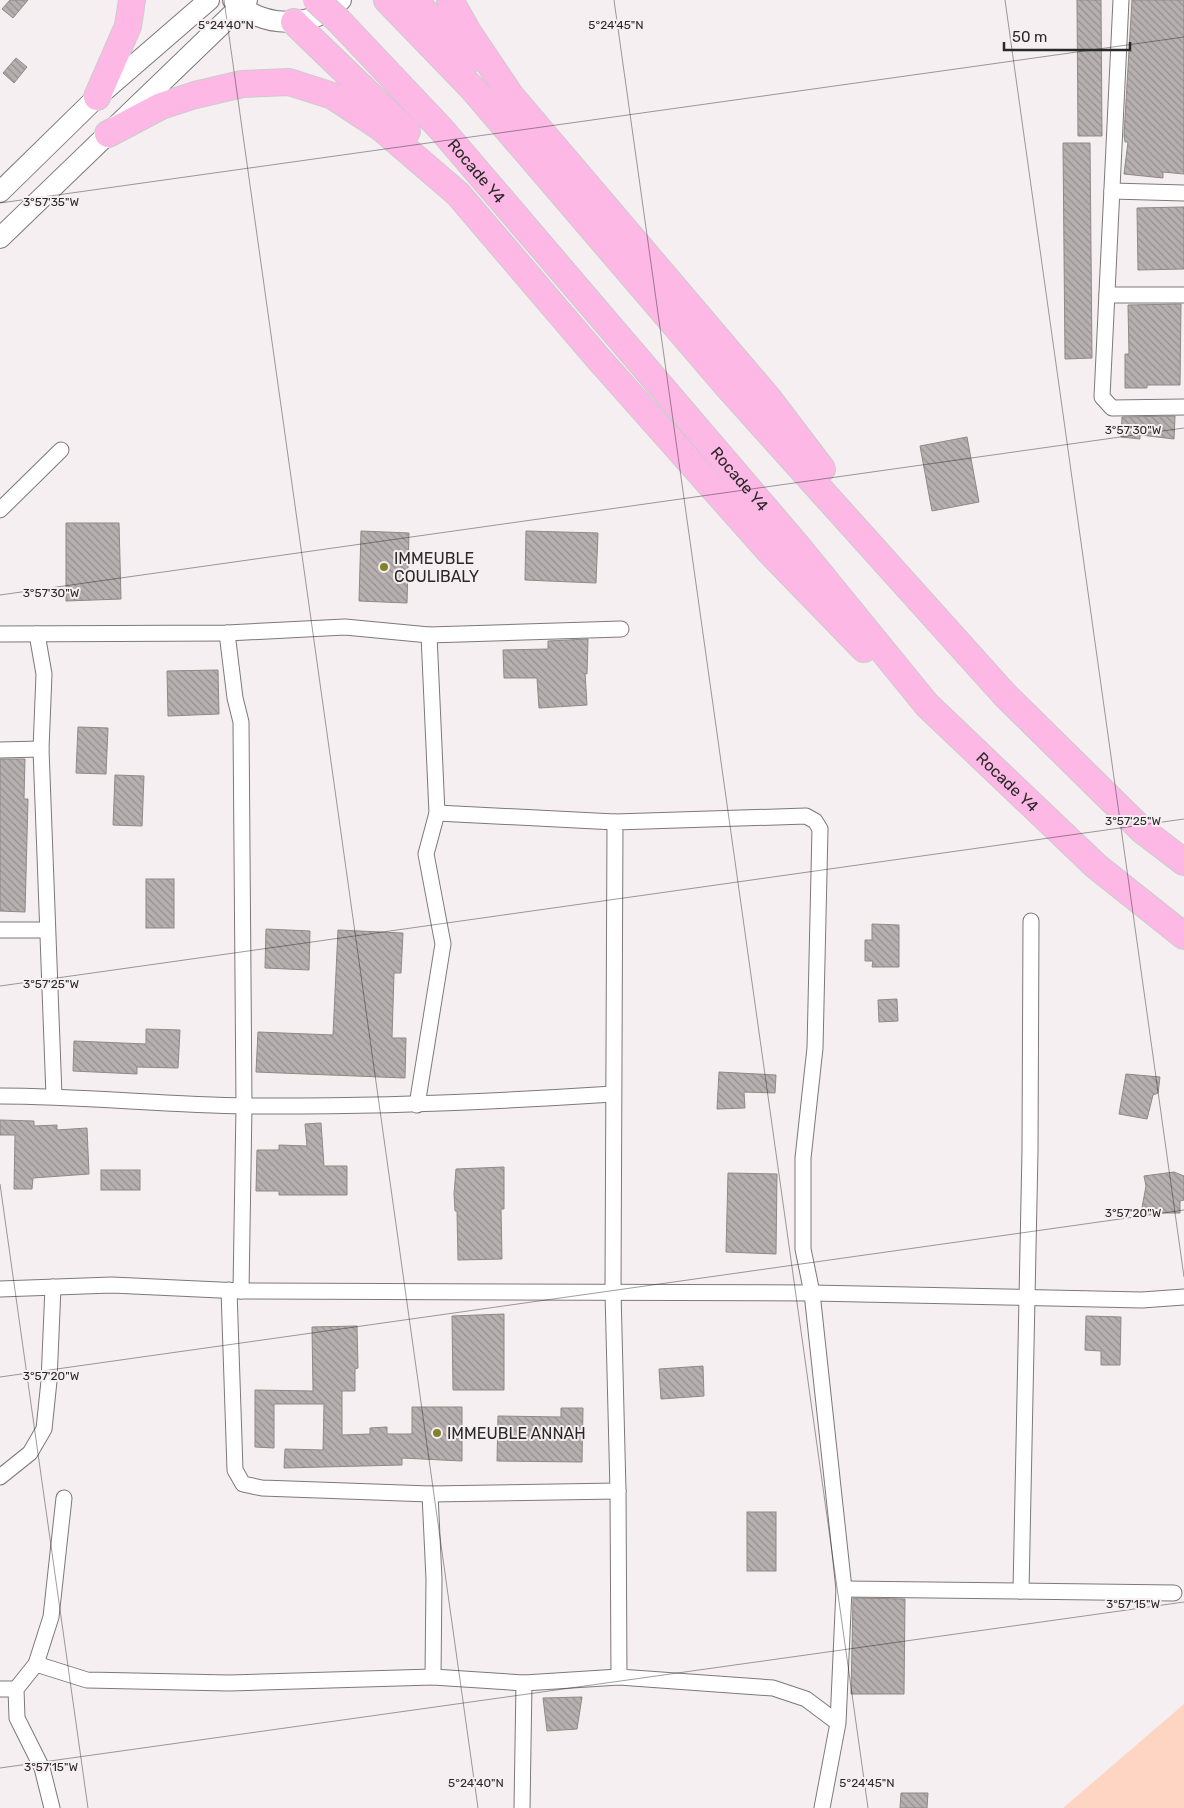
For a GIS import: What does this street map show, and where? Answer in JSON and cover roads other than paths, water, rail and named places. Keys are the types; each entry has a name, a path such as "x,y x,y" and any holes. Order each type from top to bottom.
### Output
{"highway":[{"path":"97,97 128,26 132,0"},
{"name":"Rocade Y4","path":"316,0 339,10 799,548 927,705 1096,866 1184,936"},
{"path":"387,0 472,88 728,387 1005,695 1142,830 1184,862"},
{"path":"413,0 510,96 768,398 938,620"},
{"path":"450,0 468,32 510,96"},
{"path":"294,22 403,127 597,357 769,551 848,635 927,705"},
{"path":"108,134 161,106 195,95 242,84 288,82 334,96 380,127 458,194"}],"main road":[{"path":"0,192 97,97 209,0"},
{"path":"0,238 108,134 240,2 257,16 275,22 294,22 339,10"}],"street":[{"path":"1121,0 1102,397 1112,408 1184,407"},
{"path":"1112,191 1184,193"},
{"path":"1107,295 1184,294"},
{"path":"0,510 61,450"},
{"path":"0,634 227,633 346,627 429,635 622,629"},
{"path":"227,633 235,698 241,722 244,1106 235,1291 235,1470 243,1484 262,1488 430,1494 618,1491"},
{"path":"37,634 44,674 41,749 54,1096"},
{"path":"417,1105 443,944 426,854 437,813 429,635"},
{"path":"0,750 41,749"},
{"path":"437,813 616,822 806,816 815,821 820,829 815,1048 803,1158 802,1249 812,1293 844,1589 838,1723 822,1808"},
{"path":"616,822 613,1292 620,1677"},
{"path":"1021,1591 1027,1299 1031,921"},
{"path":"0,930 47,930"},
{"path":"0,1096 54,1096 244,1106 417,1105 613,1094"},
{"path":"0,1289 112,1285 235,1291 812,1293 1142,1300 1184,1297"},
{"path":"0,1477 30,1453 44,1429 49,1381 53,1287"},
{"path":"430,1494 434,1579 433,1677"},
{"path":"52,1808 42,1768 18,1718 16,1688 36,1664 51,1618 64,1498"},
{"path":"844,1589 1174,1592"},
{"path":"36,1664 87,1680 229,1683 433,1677 524,1683 620,1677 773,1688 806,1699 838,1723"},
{"path":"522,1808 524,1683"},
{"path":"0,1688 16,1688"}],"place":[{"name":"IMMEUBLE COULIBALY","path":"384,567"},
{"name":"IMMEUBLE ANNAH","path":"437,1433"}]}
